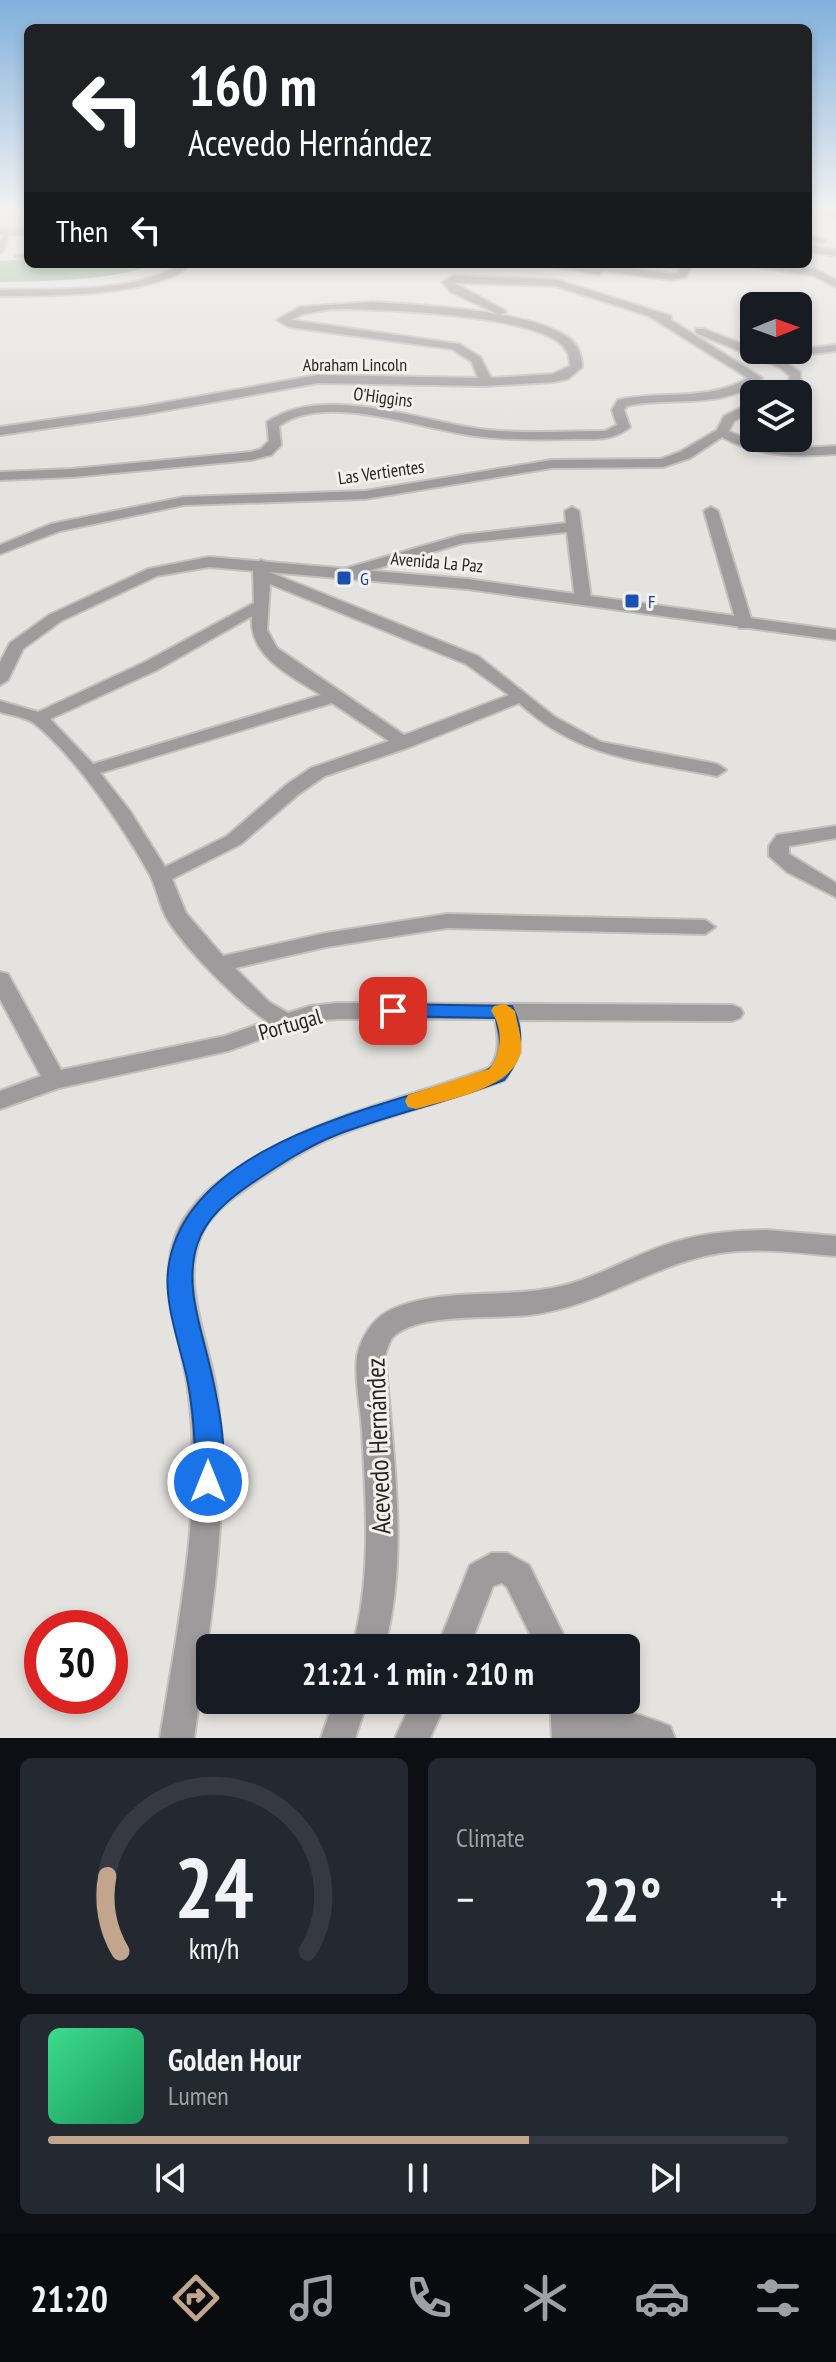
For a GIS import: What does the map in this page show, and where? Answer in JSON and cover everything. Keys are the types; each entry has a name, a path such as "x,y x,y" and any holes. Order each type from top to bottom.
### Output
{"street":[{"path":"0,293 33,291"},
{"path":"457,291 513,321"},
{"path":"583,291 685,323 740,346"},
{"path":"607,291 608,299"},
{"path":"485,382 484,369 472,355 455,346 314,328 283,320 301,309 344,305 407,308 513,321"},
{"name":"O'Higgins","path":"0,476 72,473 251,456 273,447 276,442 272,425 277,418 296,412 334,409 388,413 457,430 489,434 607,435 624,427 618,410 622,403 734,391 756,378 654,315"},
{"name":"Abraham Lincoln","path":"0,431 146,410 318,379 485,382 553,378 564,376 576,367 575,354 568,342 541,328 513,321"},
{"path":"812,351 836,348"},
{"path":"780,364 796,375 795,380"},
{"name":"Las Vertientes","path":"0,550 56,527 184,501 365,495 552,464 663,463 685,455 722,432 729,419 740,413"},
{"path":"722,432 739,442 767,451 799,453 836,450"},
{"path":"572,511 583,599"},
{"path":"711,511 745,625"},
{"path":"338,575 461,539 575,527"},
{"name":"Avenida La Paz","path":"0,680 5,658 28,634 55,618 153,572 209,562 261,570 454,582 745,625 836,635"},
{"path":"261,570 262,605 256,623 261,641 278,659 404,743"},
{"path":"261,570 306,595 472,660 549,721 596,746 717,770"},
{"path":"39,718 151,666 226,622 262,605"},
{"path":"89,771 336,696"},
{"path":"161,877 234,840 293,789 318,772 404,743 521,696"},
{"path":"0,706 39,718 89,771 120,811 161,877 176,915 206,952 261,1007 285,1022"},
{"path":"836,832 795,835 784,839 779,846 779,856 794,868 836,891"},
{"path":"221,964 326,940 447,921 705,927"},
{"path":"0,979 55,1080"},
{"name":"Portugal","path":"0,1100 55,1080 228,1043 310,1014 337,1011 732,1013"},
{"path":"177,1738 207,1513 209,1450 201,1386 182,1304 180,1273 185,1245 199,1216 223,1191 282,1152 328,1129 497,1074 507,1063 511,1047 505,1011"},
{"name":"Acevedo Hernández","path":"372,1634 381,1554 380,1483 371,1355 381,1331 402,1317 445,1309 529,1304 581,1294 682,1250 723,1242 766,1240 836,1246"},
{"path":"458,1634 481,1576 492,1568 507,1568 518,1576 547,1634"},
{"path":"338,1738 346,1714"},
{"path":"412,1738 423,1714"},
{"path":"569,1718 658,1738"}],"slow traffic":[{"path":"416,1101 466,1087 497,1074 507,1063 511,1047 505,1011 501,1011"}],"place":[{"name":"G","path":"344,578"},
{"name":"F","path":"632,601"}],"route":[{"path":"208,1482 209,1450 201,1386 182,1304 180,1273 185,1245 199,1216 223,1191 282,1152 328,1129 466,1087 497,1074 507,1063 511,1047 505,1011 393,1011"}]}
